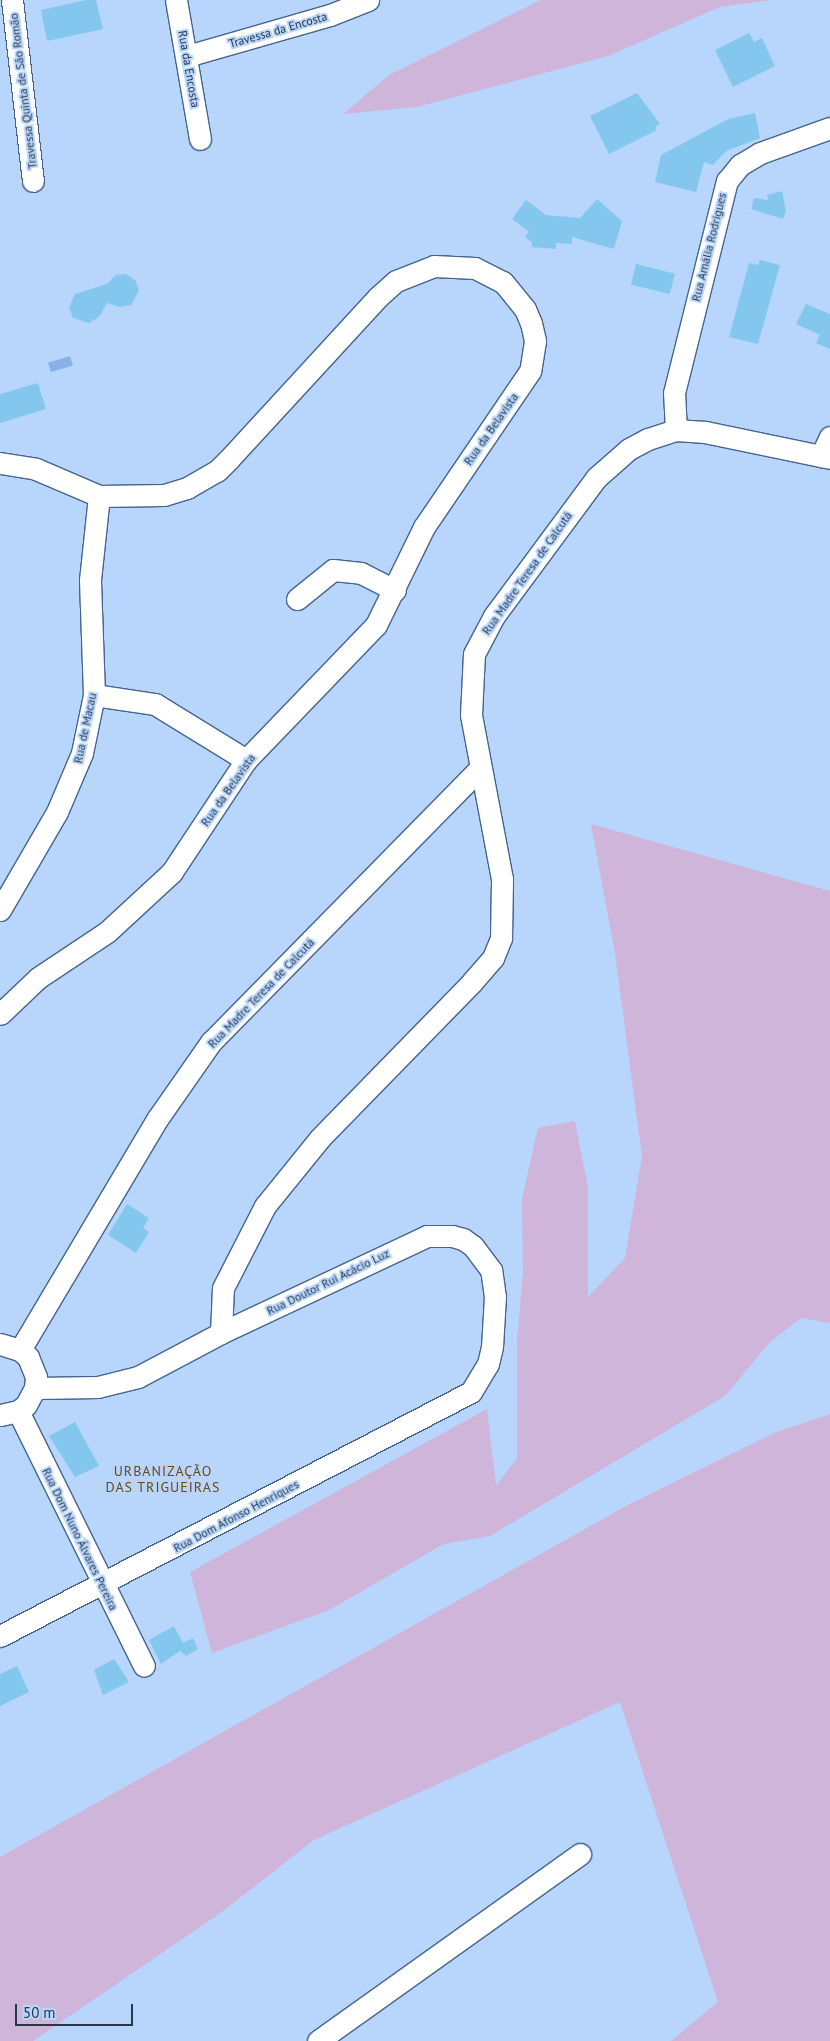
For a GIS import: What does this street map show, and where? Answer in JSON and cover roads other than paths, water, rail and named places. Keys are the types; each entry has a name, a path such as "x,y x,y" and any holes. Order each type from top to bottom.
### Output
{"street":[{"name":"Travessa Quinta de São Romão","path":"12,0 33,181"},
{"name":"Rua da Encosta","path":"176,0 200,139"},
{"name":"Travessa da Encosta","path":"187,56 330,15 368,0"},
{"name":"Rua Amália Rodrigues","path":"676,430 674,393 727,181 740,165 760,153 830,128"},
{"name":"Rua da Belavista","path":"0,463 36,469 99,496 164,495 204,480 230,459 396,281 434,266 475,268 504,282 526,309 535,341 534,353 520,387 424,527 395,590 376,625 359,646 246,760 172,872 107,932 38,978 0,1014"},
{"path":"676,430 705,432 827,450"},
{"name":"Rua Madre Teresa de Calcutá","path":"221,1334 223,1288 265,1206 320,1138 493,958 501,938 504,899 479,769 471,715 470,682 474,654 483,634 596,478 629,449 648,439 676,430"},
{"name":"Rua de Macau","path":"0,910 72,781 94,695 90,580 99,496"},
{"path":"297,599 333,570 361,573 395,590"},
{"path":"94,695 155,704 246,760"},
{"name":"Rua Madre Teresa de Calcutá","path":"10,1347 158,1118 211,1042 479,769"},
{"name":"Rua Doutor Rui Acácio Luz","path":"35,1388 77,1389 119,1384 138,1377 412,1240 427,1236 452,1236 473,1246 486,1261 491,1270 495,1297 492,1347 488,1364 471,1392"},
{"path":"9,1413 26,1406 35,1388 34,1367 10,1347"},
{"name":"Rua Dom Afonso Henriques","path":"0,1636 102,1585 471,1392"},
{"name":"Rua Dom Nuno Álvares Pereira","path":"9,1413 144,1666"},
{"path":"318,2041 580,1854"}],"water":[{"path":"70,356 73,366 51,372 48,363"}],"district":[{"name":"URBANIZAÇÃO DAS TRIGUEIRAS","path":"163,1479"}]}
